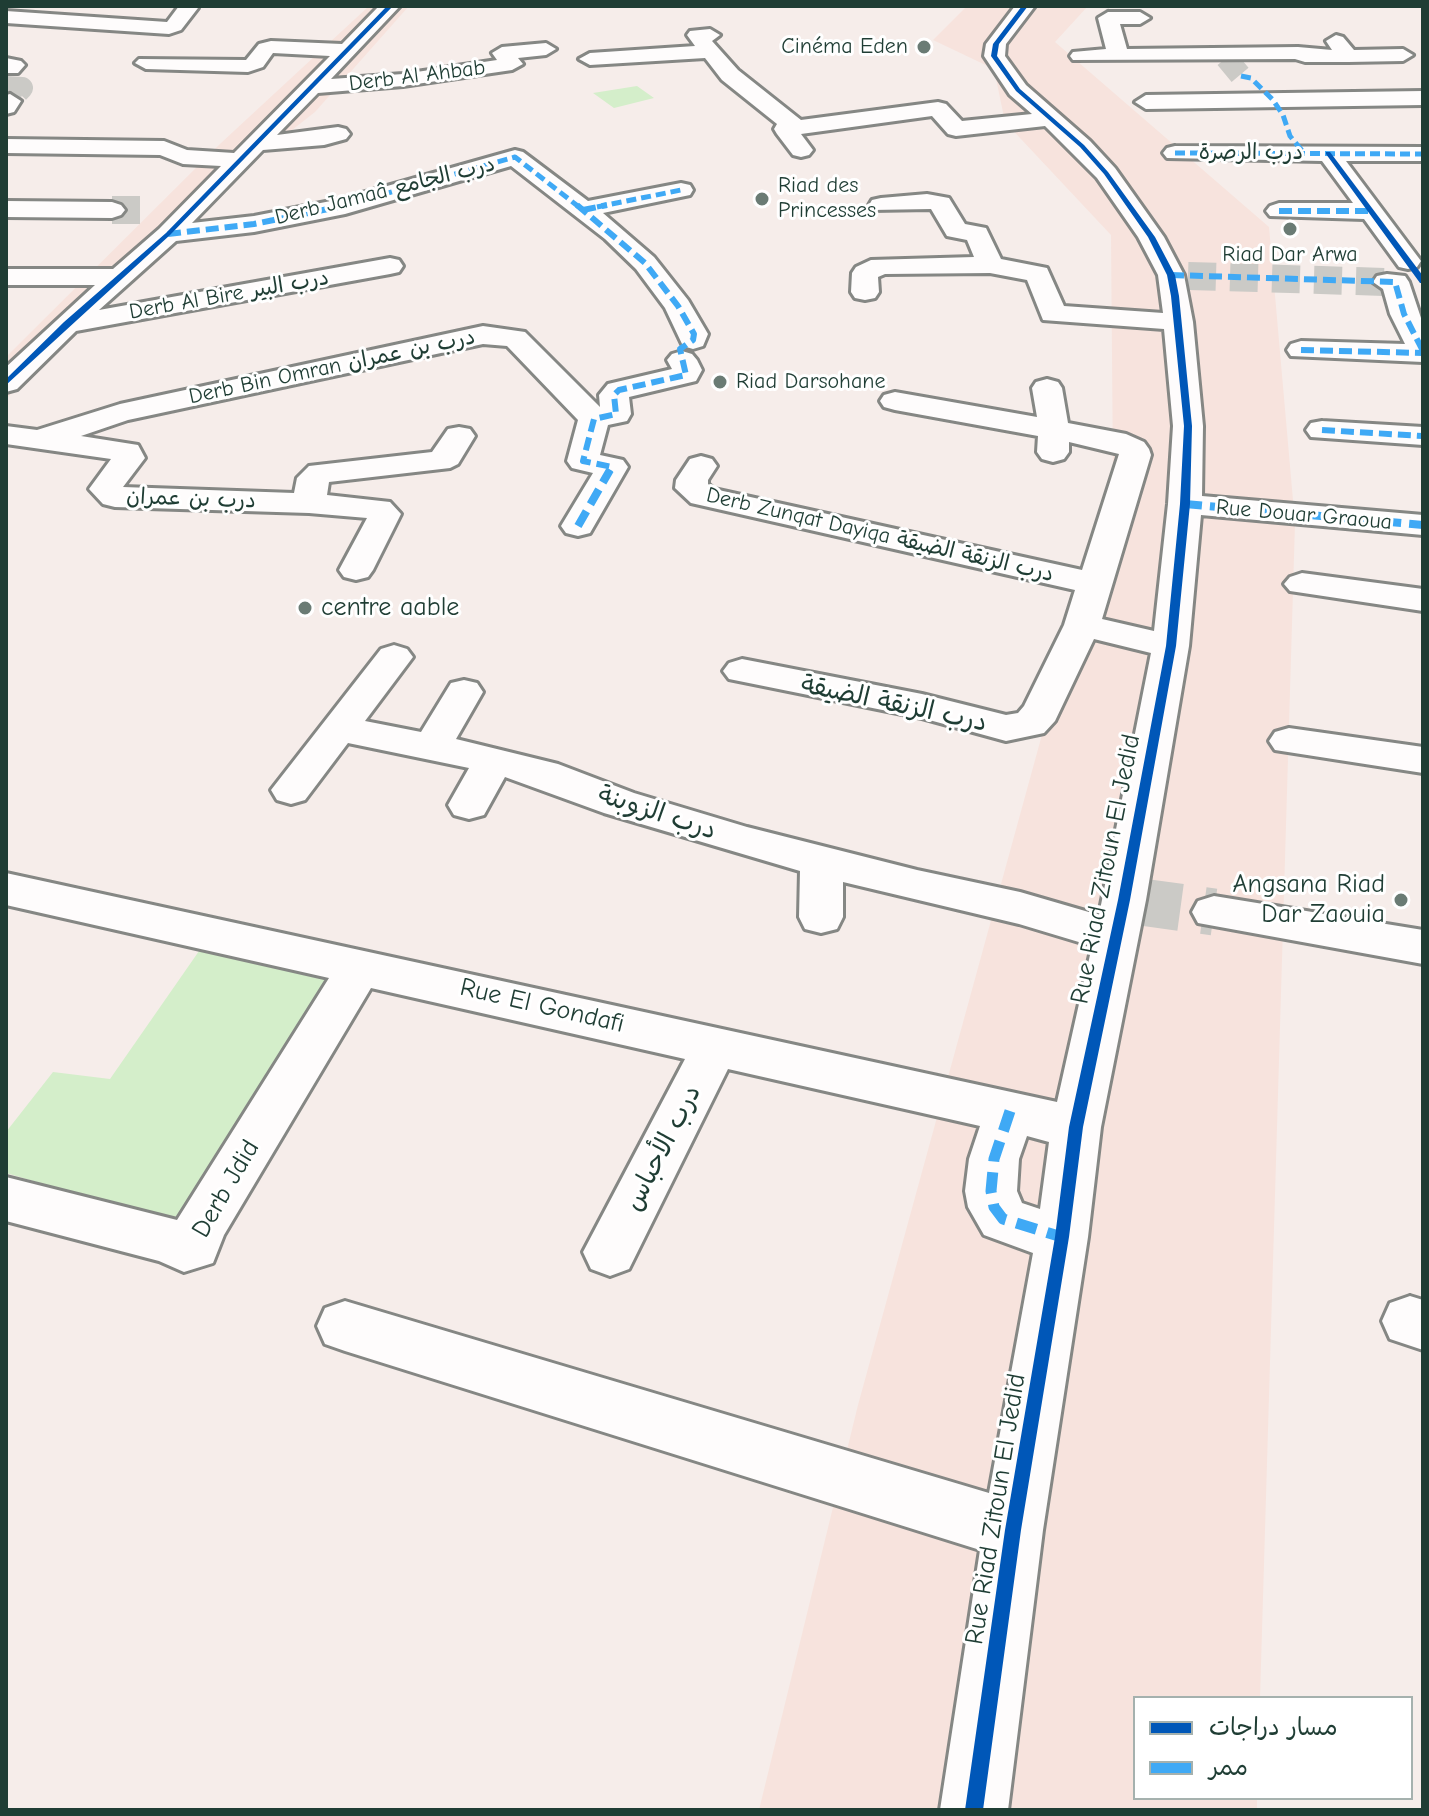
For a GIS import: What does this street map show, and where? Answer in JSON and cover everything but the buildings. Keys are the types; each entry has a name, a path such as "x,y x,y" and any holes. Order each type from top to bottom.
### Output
{"street":[{"path":"6,383 20,357 67,324 118,277 166,222 194,208 390,6"},
{"name":"Rue Riad Zitoun El Jedid","path":"974,1810 1013,1530 1062,1237 1076,1127 1125,912 1171,646 1185,504 1188,426 1179,322 1180,276 1106,173 1052,118 1018,90 994,56 996,44 1025,6"},
{"path":"6,17 105,15 169,28 188,8"},
{"path":"1118,56 1108,18 1140,18"},
{"path":"590,59 710,43 730,75 795,127"},
{"path":"146,63 248,66 256,63 266,48 271,47 344,50"},
{"path":"1080,56 1298,53 1305,56 1342,48 1403,55"},
{"name":"Derb Al Ahbab","path":"309,87 518,72 502,53 546,49"},
{"path":"1230,56 1274,101 1290,136 1316,153 1370,211 1409,277 1404,314 1423,352 1301,350"},
{"path":"1146,102 1423,98"},
{"path":"801,150 785,129 938,109 956,129 1052,118"},
{"path":"10,156 31,146 164,148 183,157 246,152 338,134"},
{"name":"درب الرصرة","path":"1175,153 1423,154"},
{"name":"Derb Jamaâ درب الجامع","path":"166,222 254,224 345,206 515,157 645,263 678,306 694,334 687,350 686,375 619,390 614,395 617,413 594,419 583,461 612,467 578,526"},
{"path":"583,210 681,190"},
{"path":"881,205 930,200 940,203 956,231 977,233 990,265"},
{"path":"6,209 112,210"},
{"path":"1279,211 1370,211"},
{"path":"865,292 865,273 880,266 990,265 1038,274 1053,314 1179,322"},
{"name":"Derb Al Bire درب البير","path":"67,324 318,288 390,266"},
{"path":"6,277 118,277"},
{"name":"Derb Bin Omran درب بن عمران","path":"41,439 120,413 483,335 515,338 594,419"},
{"path":"1047,388 1053,441"},
{"path":"895,401 1053,441 1115,441 1133,449 1135,455 1082,625 1171,646"},
{"path":"1322,430 1423,436"},
{"name":"درب بن عمران","path":"6,435 127,452 129,458 105,489 115,497 373,507 384,514 383,521 356,570"},
{"path":"309,503 313,478 320,473 439,461 447,457 459,436"},
{"name":"Derb Zunqat Dayiqa درب الزنقة الضيقة","path":"701,466 692,480 691,488 703,496 1095,584"},
{"name":"Rue Douar Graoua","path":"1185,504 1423,525"},
{"path":"1302,584 1423,600"},
{"name":"درب الزنقة الضيقة","path":"742,671 922,706 1006,728 1030,724 1041,712 1082,625"},
{"path":"291,790 394,657"},
{"path":"432,747 464,692"},
{"name":"درب الزوبنة","path":"341,729 494,760 744,841 917,886 1020,908 1125,912"},
{"path":"1289,741 1423,760"},
{"path":"469,805 494,760"},
{"path":"821,917 822,860"},
{"name":"Rue El Gondafi","path":"6,889 1076,1127"},
{"path":"1214,912 1423,947"},
{"name":"Derb Jdid","path":"6,1199 171,1241 184,1248 194,1246 199,1229 361,966"},
{"name":"درب الأحباس","path":"610,1252 716,1045"},
{"path":"1010,1111 994,1159 991,1191 994,1207 1003,1219 1062,1237"},
{"path":"345,1326 1013,1530"}],"shaded area":[{"path":"369,6 409,6 315,112 227,181 6,399 6,357 221,143"},
{"path":"967,6 1088,6 1055,42 1269,227 1295,523 1260,1696 1133,1696 1133,1800 1257,1800 1257,1810 759,1810 858,1405 1113,476 1111,235 1005,122 994,69 933,40"}],"green space":[{"path":"637,86 654,98 614,108 593,93"},
{"path":"206,941 353,971 188,1227 6,1173 6,1132 53,1072 110,1079"}],"tunnel":[{"path":"1226,58 1241,76"},
{"path":"6,87 22,88 10,101"},
{"path":"112,210 150,210"},
{"path":"1188,276 1387,282"},
{"path":"1134,901 1214,912"}],"marked path":[{"path":"1241,76 1251,78 1273,100 1283,115 1290,136 1304,153"},
{"path":"1175,153 1423,154"},
{"path":"168,234 254,224 345,206 515,157 614,234 645,263 678,306 694,334 693,340 680,349 686,375 619,390 614,395 616,414 594,419 583,461 612,467 578,526"},
{"path":"583,210 681,190"},
{"path":"1279,211 1370,211"},
{"path":"1171,275 1395,282 1404,314 1423,351"},
{"path":"1301,350 1423,353"},
{"path":"1322,430 1423,436"},
{"path":"1185,504 1423,525"},
{"path":"1010,1111 994,1159 991,1191 994,1207 1003,1219 1062,1237"}],"cycle path":[{"path":"6,383 168,234 390,6"},
{"path":"974,1810 1013,1530 1062,1237 1076,1127 1124,900 1171,646 1185,504 1188,426 1171,275 1151,237 1106,173 1082,146 1018,90 994,56 996,44 1025,6"},
{"path":"1328,153 1423,281"}],"place":[{"name":"Cinéma Eden","path":"924,47"},
{"name":"Riad des Princesses","path":"762,199"},
{"name":"Riad Dar Arwa","path":"1290,229"},
{"name":"Riad Darsohane","path":"720,382"},
{"name":"centre aable","path":"305,608"},
{"name":"Angsana Riad Dar Zaouia","path":"1401,900"}]}
